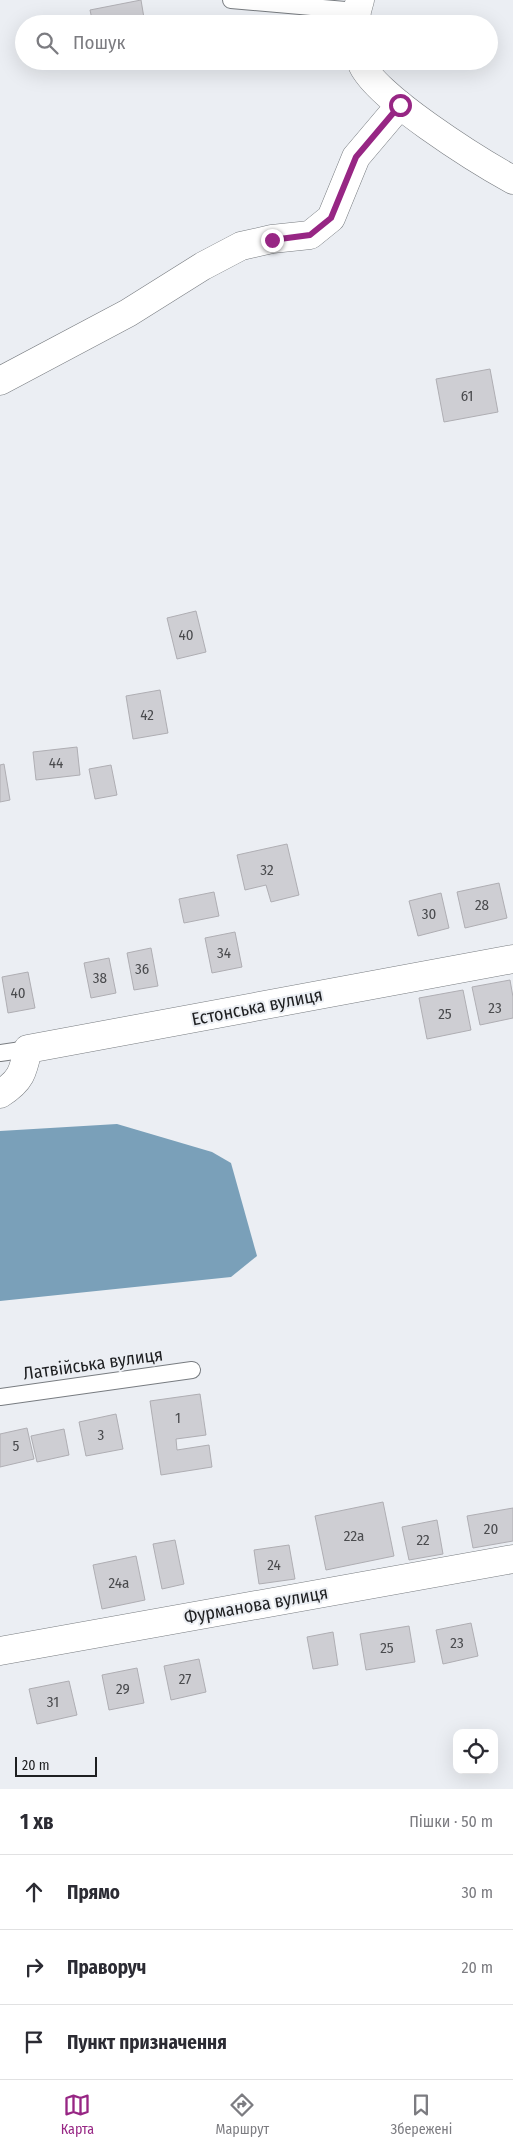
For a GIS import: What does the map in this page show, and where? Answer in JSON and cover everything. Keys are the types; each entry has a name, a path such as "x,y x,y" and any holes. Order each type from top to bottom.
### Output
{"street":[{"path":"366,70 377,85 400,105 484,164 513,180"},
{"path":"0,381 128,313 203,266 241,246 310,235 331,218 356,157 400,105"},
{"name":"Естонська вулиця","path":"28,1049 513,959"},
{"path":"0,1094 16,1083 23,1072 28,1049"},
{"name":"Фурманова вулиця","path":"0,1651 513,1559"}],"lane":[{"path":"231,0 358,11"},
{"name":"Естонська вулиця","path":"0,1053 28,1049"},
{"name":"Латвiйська вулиця","path":"0,1397 192,1370"}],"water":[{"path":"117,1124 212,1152 231,1163 257,1256 231,1277 0,1301 0,1131"}],"building":[{"path":"141,0 144,15 91,15 90,10"},
{"path":"490,369 498,412 444,422 436,379"},
{"path":"196,611 206,652 177,659 167,618"},
{"path":"160,690 168,733 133,739 126,696"},
{"path":"77,747 80,775 36,780 33,752"},
{"path":"4,764 10,800 0,802 0,765"},
{"path":"111,765 117,795 95,799 89,769"},
{"path":"287,844 299,895 271,902 266,885 245,890 237,855"},
{"path":"499,883 507,918 465,928 457,892"},
{"path":"214,892 219,916 184,923 179,899"},
{"path":"441,893 449,928 418,936 409,901"},
{"path":"235,932 242,967 212,973 205,938"},
{"path":"151,948 158,986 134,990 127,953"},
{"path":"109,958 116,993 91,998 84,963"},
{"path":"28,972 35,1008 8,1013 2,977"},
{"path":"510,980 513,997 513,1018 480,1025 472,987"},
{"path":"463,990 471,1030 427,1039 419,998"},
{"path":"200,1394 206,1435 176,1439 177,1450 209,1445 212,1467 161,1475 150,1401"},
{"path":"116,1414 123,1449 86,1456 79,1422"},
{"path":"27,1428 34,1459 0,1467 0,1434"},
{"path":"64,1429 69,1455 37,1462 31,1436"},
{"path":"383,1502 394,1556 326,1570 315,1516"},
{"path":"513,1508 513,1541 473,1548 467,1516"},
{"path":"437,1520 443,1554 409,1560 402,1527"},
{"path":"175,1540 184,1584 162,1589 153,1544"},
{"path":"289,1545 295,1579 259,1584 254,1550"},
{"path":"136,1556 145,1600 102,1609 93,1565"},
{"path":"471,1623 478,1656 443,1664 436,1630"},
{"path":"409,1626 415,1662 366,1670 360,1634"},
{"path":"333,1632 338,1665 313,1669 307,1637"},
{"path":"199,1659 206,1692 171,1700 164,1666"},
{"path":"137,1668 144,1703 109,1710 102,1675"},
{"path":"69,1681 77,1715 37,1724 29,1689"}],"route":[{"path":"272,240 310,235 331,218 356,157 400,105"}]}
